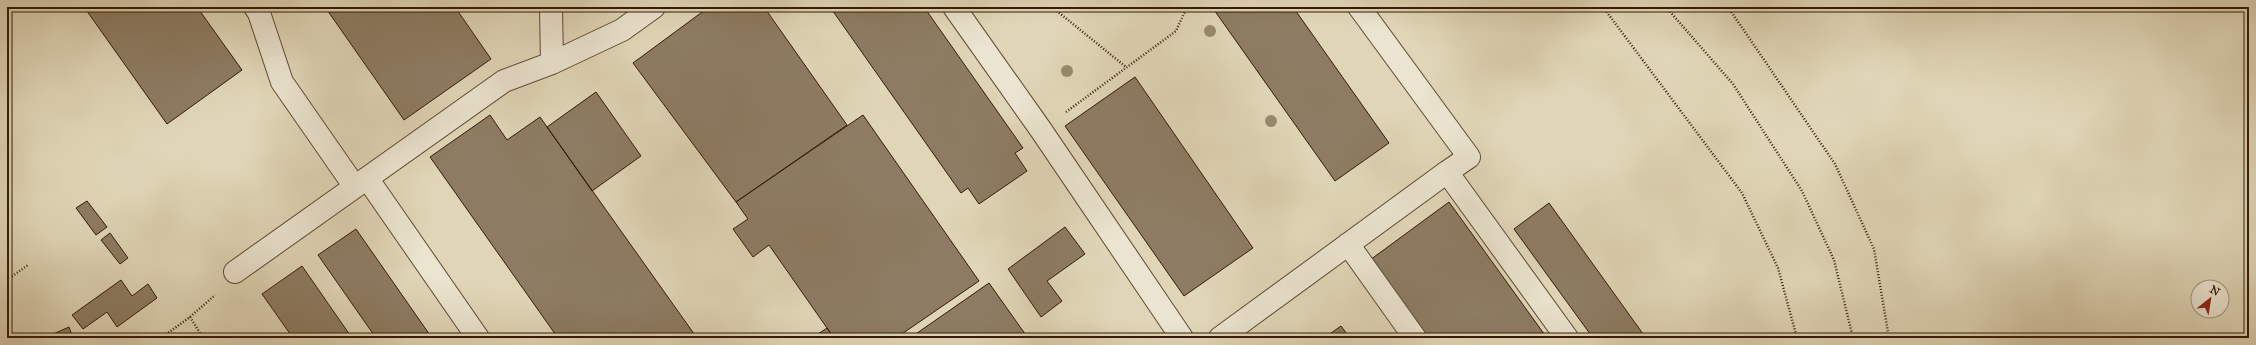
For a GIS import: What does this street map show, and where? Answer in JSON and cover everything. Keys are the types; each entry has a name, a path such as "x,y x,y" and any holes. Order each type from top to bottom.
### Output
{"lane":[{"path":"254,7 259,13 282,82 361,183 478,338"},
{"path":"551,7 552,63"},
{"path":"236,272 504,81 552,63 622,30 654,7"},
{"path":"954,7 1041,130 1182,338"},
{"path":"1220,338 1469,157 1359,7"},
{"path":"1447,172 1567,338"},
{"path":"1348,244 1415,338"}],"path":[{"path":"1052,7 1126,67"},
{"path":"1041,130 1176,31 1187,7"},
{"path":"1603,7 1742,194 1778,268 1797,338"},
{"path":"1666,7 1733,84 1802,191 1834,260 1853,338"},
{"path":"1728,7 1835,164 1874,249 1889,338"},
{"path":"7,280 28,265"},
{"path":"161,338 190,317 236,272"},
{"path":"190,317 203,338"}],"building":[{"path":"84,7 197,7 242,70 167,124"},
{"path":"325,7 455,7 491,59 404,120"},
{"path":"709,7 764,7 847,125 736,202 633,63"},
{"path":"830,7 924,7 1023,148 1015,153 1027,171 979,204 968,188 961,193"},
{"path":"1212,7 1293,7 1389,143 1335,181"},
{"path":"1135,77 1253,248 1184,296 1065,126"},
{"path":"596,92 641,156 592,191 547,127"},
{"path":"490,115 507,140 540,117 697,338 558,338 430,157"},
{"path":"863,115 979,281 896,338 834,338 769,245 753,257 733,229 748,219 736,202"},
{"path":"87,201 107,227 96,235 76,208"},
{"path":"1449,202 1547,338 1426,338 1370,260"},
{"path":"1549,203 1646,338 1593,338 1514,229"},
{"path":"1065,227 1085,254 1047,281 1062,301 1041,317 1008,269"},
{"path":"356,229 432,338 376,338 318,255"},
{"path":"110,233 128,258 120,264 101,240"},
{"path":"302,266 352,338 293,338 262,294"},
{"path":"121,280 132,296 148,284 157,298 117,327 107,312 83,329 72,315"},
{"path":"989,283 1028,338 910,338"},
{"path":"1341,326 1350,338 1324,338"},
{"path":"69,327 73,338 44,338"},
{"path":"827,328 834,338 812,338"}]}
